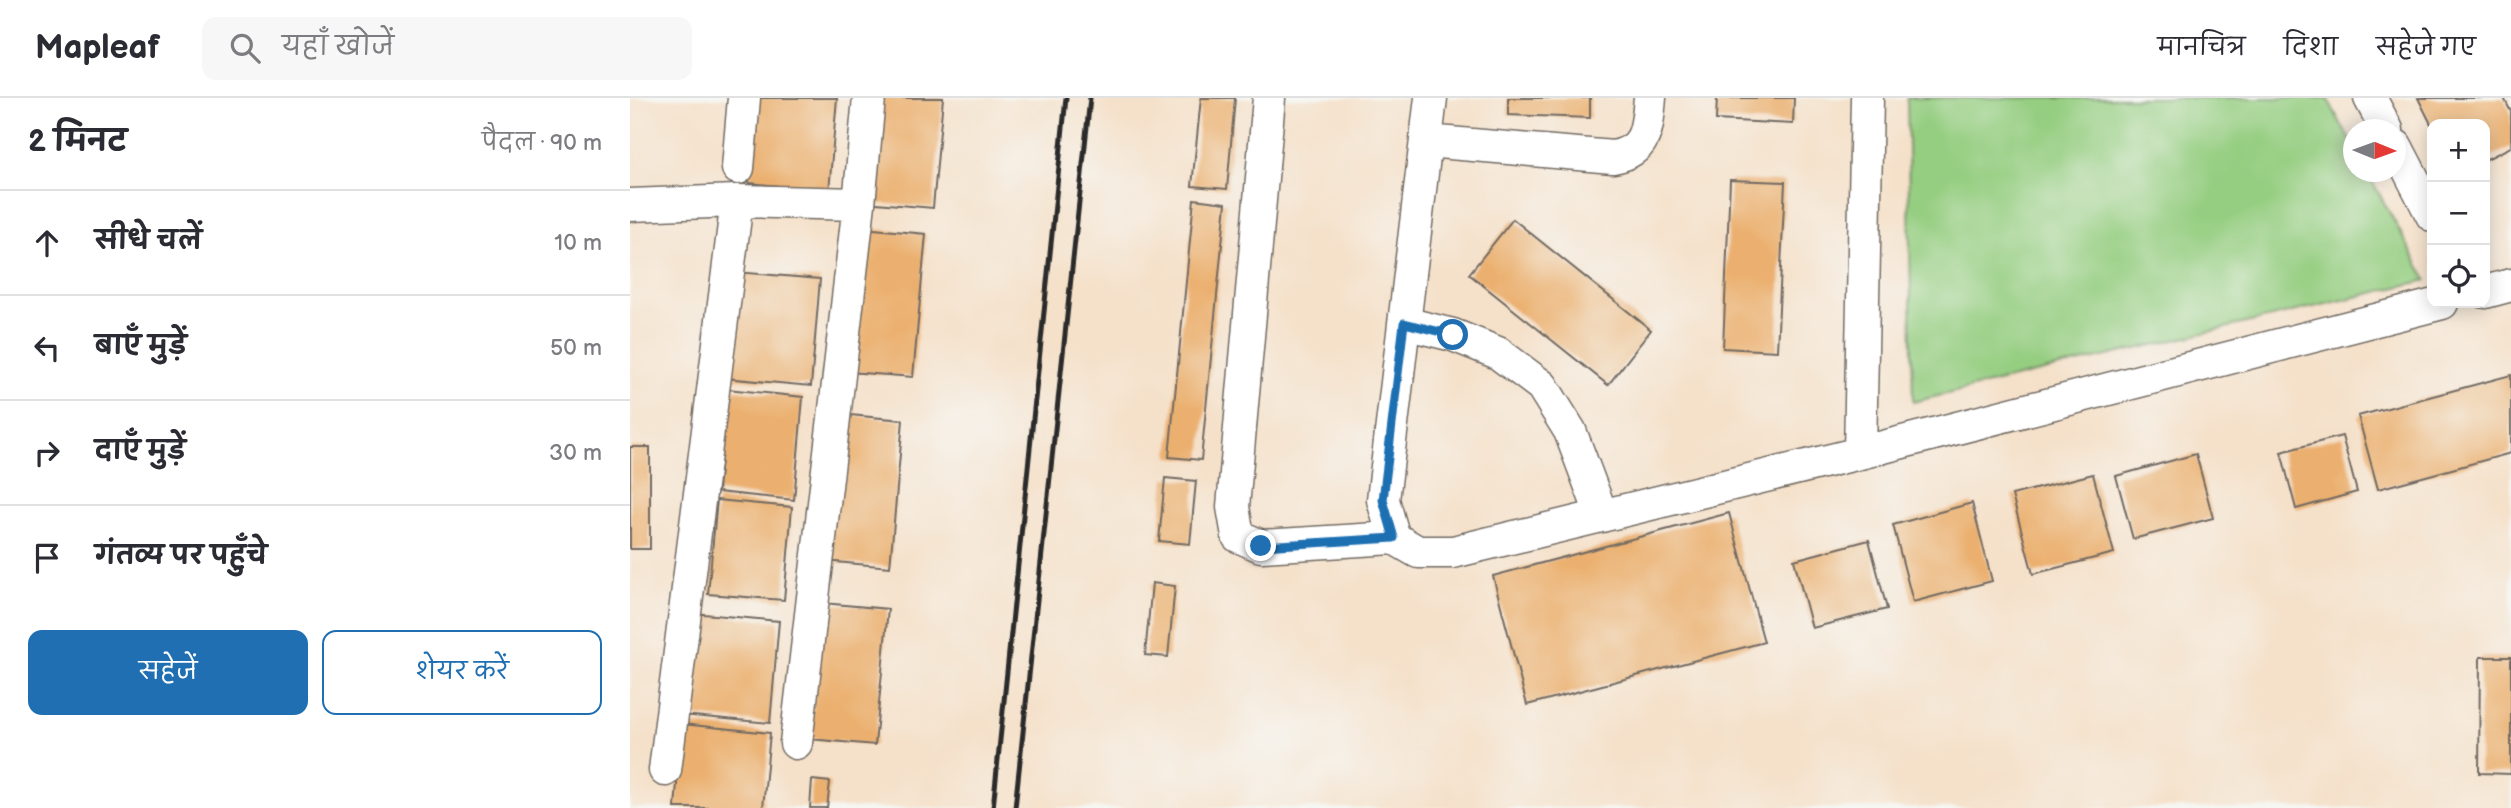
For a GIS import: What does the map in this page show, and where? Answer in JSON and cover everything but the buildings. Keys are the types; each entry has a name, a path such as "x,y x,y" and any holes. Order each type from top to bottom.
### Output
{"street":[{"path":"738,168 744,98"},
{"path":"796,743 869,98"},
{"path":"1269,98 1233,507 1238,536 1261,546 1394,538 1418,552 1453,552 1860,453 2427,307"},
{"path":"1394,538 1383,500 1431,98"},
{"path":"1426,141 1620,156 1628,154 1639,144 1647,127 1650,98"},
{"path":"1860,453 1867,98"},
{"path":"2370,98 2381,119"},
{"path":"2406,165 2427,205"},
{"path":"630,205 737,201 859,204"},
{"path":"665,770 737,201"},
{"path":"2490,291 2511,285"},
{"path":"1404,323 1453,335 1498,353 1542,386 1570,431 1602,516"}],"green space":[{"path":"1907,98 2327,98 2343,128 2343,182 2373,182 2427,280 1913,402"}],"railway":[{"path":"993,808 1066,98"},
{"path":"1015,808 1090,98"}],"route":[{"path":"1261,546 1394,538 1383,500 1404,323 1453,335"}]}
